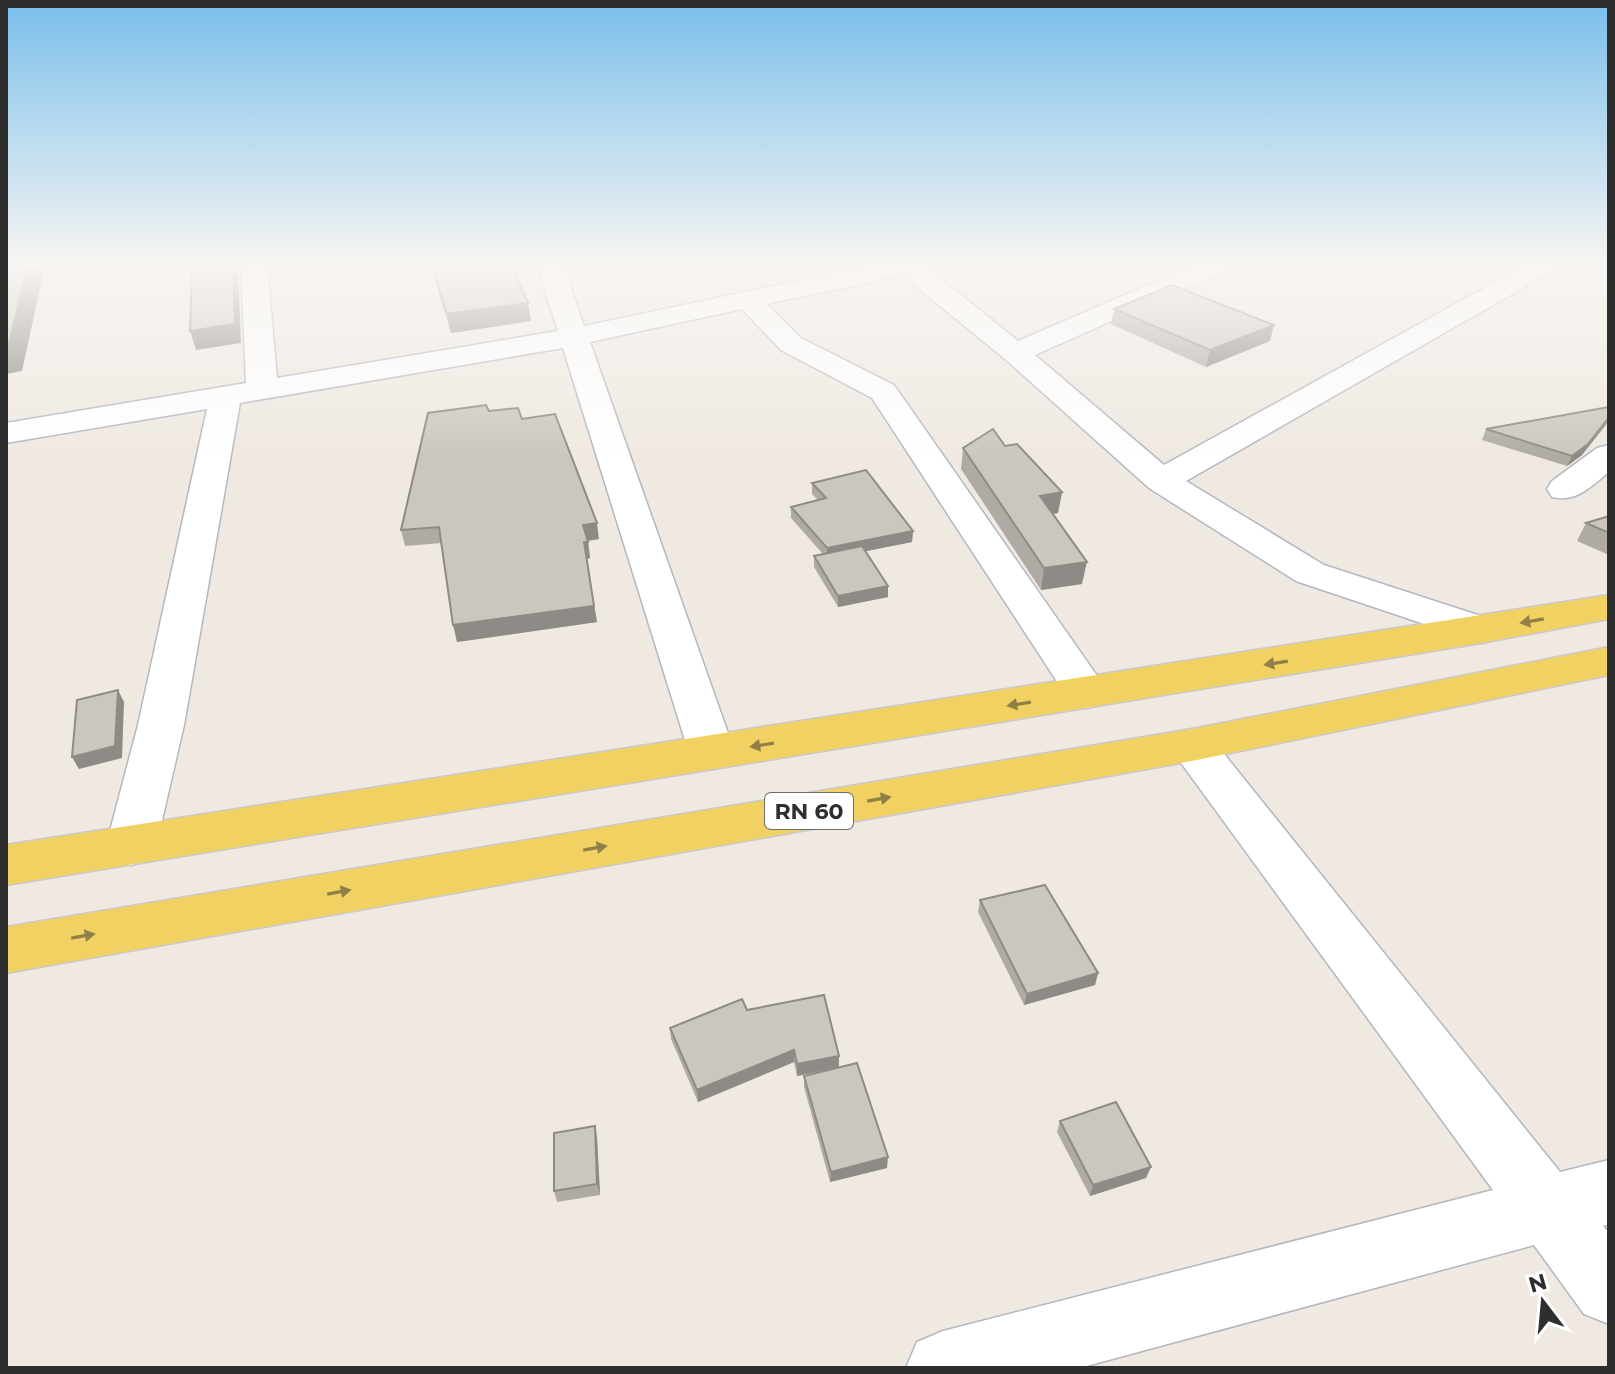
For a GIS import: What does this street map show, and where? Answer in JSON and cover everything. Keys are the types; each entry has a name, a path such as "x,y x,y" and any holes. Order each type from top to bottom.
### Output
{"main road":[{"path":"6,865 1609,607"},
{"name":"RN 60","path":"6,950 1192,745 1609,661"}],"street":[{"path":"131,846 244,393 249,329"},
{"path":"571,329 712,753"},
{"path":"6,433 611,329"},
{"path":"776,329 791,344 883,392 1087,693"},
{"path":"986,329 1161,481 1310,573 1481,630"},
{"path":"1015,353 1070,329"},
{"path":"1161,481 1431,329"},
{"path":"1565,489 1609,455"},
{"path":"1192,745 1579,1200 1609,1289"},
{"path":"943,1368 1579,1200"}],"building":[{"path":"6,329 13,329 9,344 6,344"},
{"path":"1161,329 1263,329 1210,350"},
{"path":"486,405 489,411 518,408 522,419 555,414 597,523 583,525 588,542 584,542 594,606 453,625 439,527 401,530 428,413"},
{"path":"1609,407 1609,417 1588,444 1572,456 1486,429"},
{"path":"993,429 1005,446 1017,444 1062,492 1040,496 1087,562 1044,568 963,448"},
{"path":"866,470 913,531 827,548 791,507 826,498 812,483"},
{"path":"1609,516 1609,533 1586,523"},
{"path":"862,546 888,586 838,596 814,556"},
{"path":"118,690 115,746 72,757 77,700"},
{"path":"1045,885 1098,973 1027,994 980,900"},
{"path":"824,995 839,1056 797,1064 794,1050 697,1090 670,1028 742,999 747,1010"},
{"path":"857,1063 888,1157 831,1172 804,1076"},
{"path":"1116,1102 1151,1167 1093,1185 1060,1121"},
{"path":"595,1126 597,1184 554,1191 554,1133"}]}
